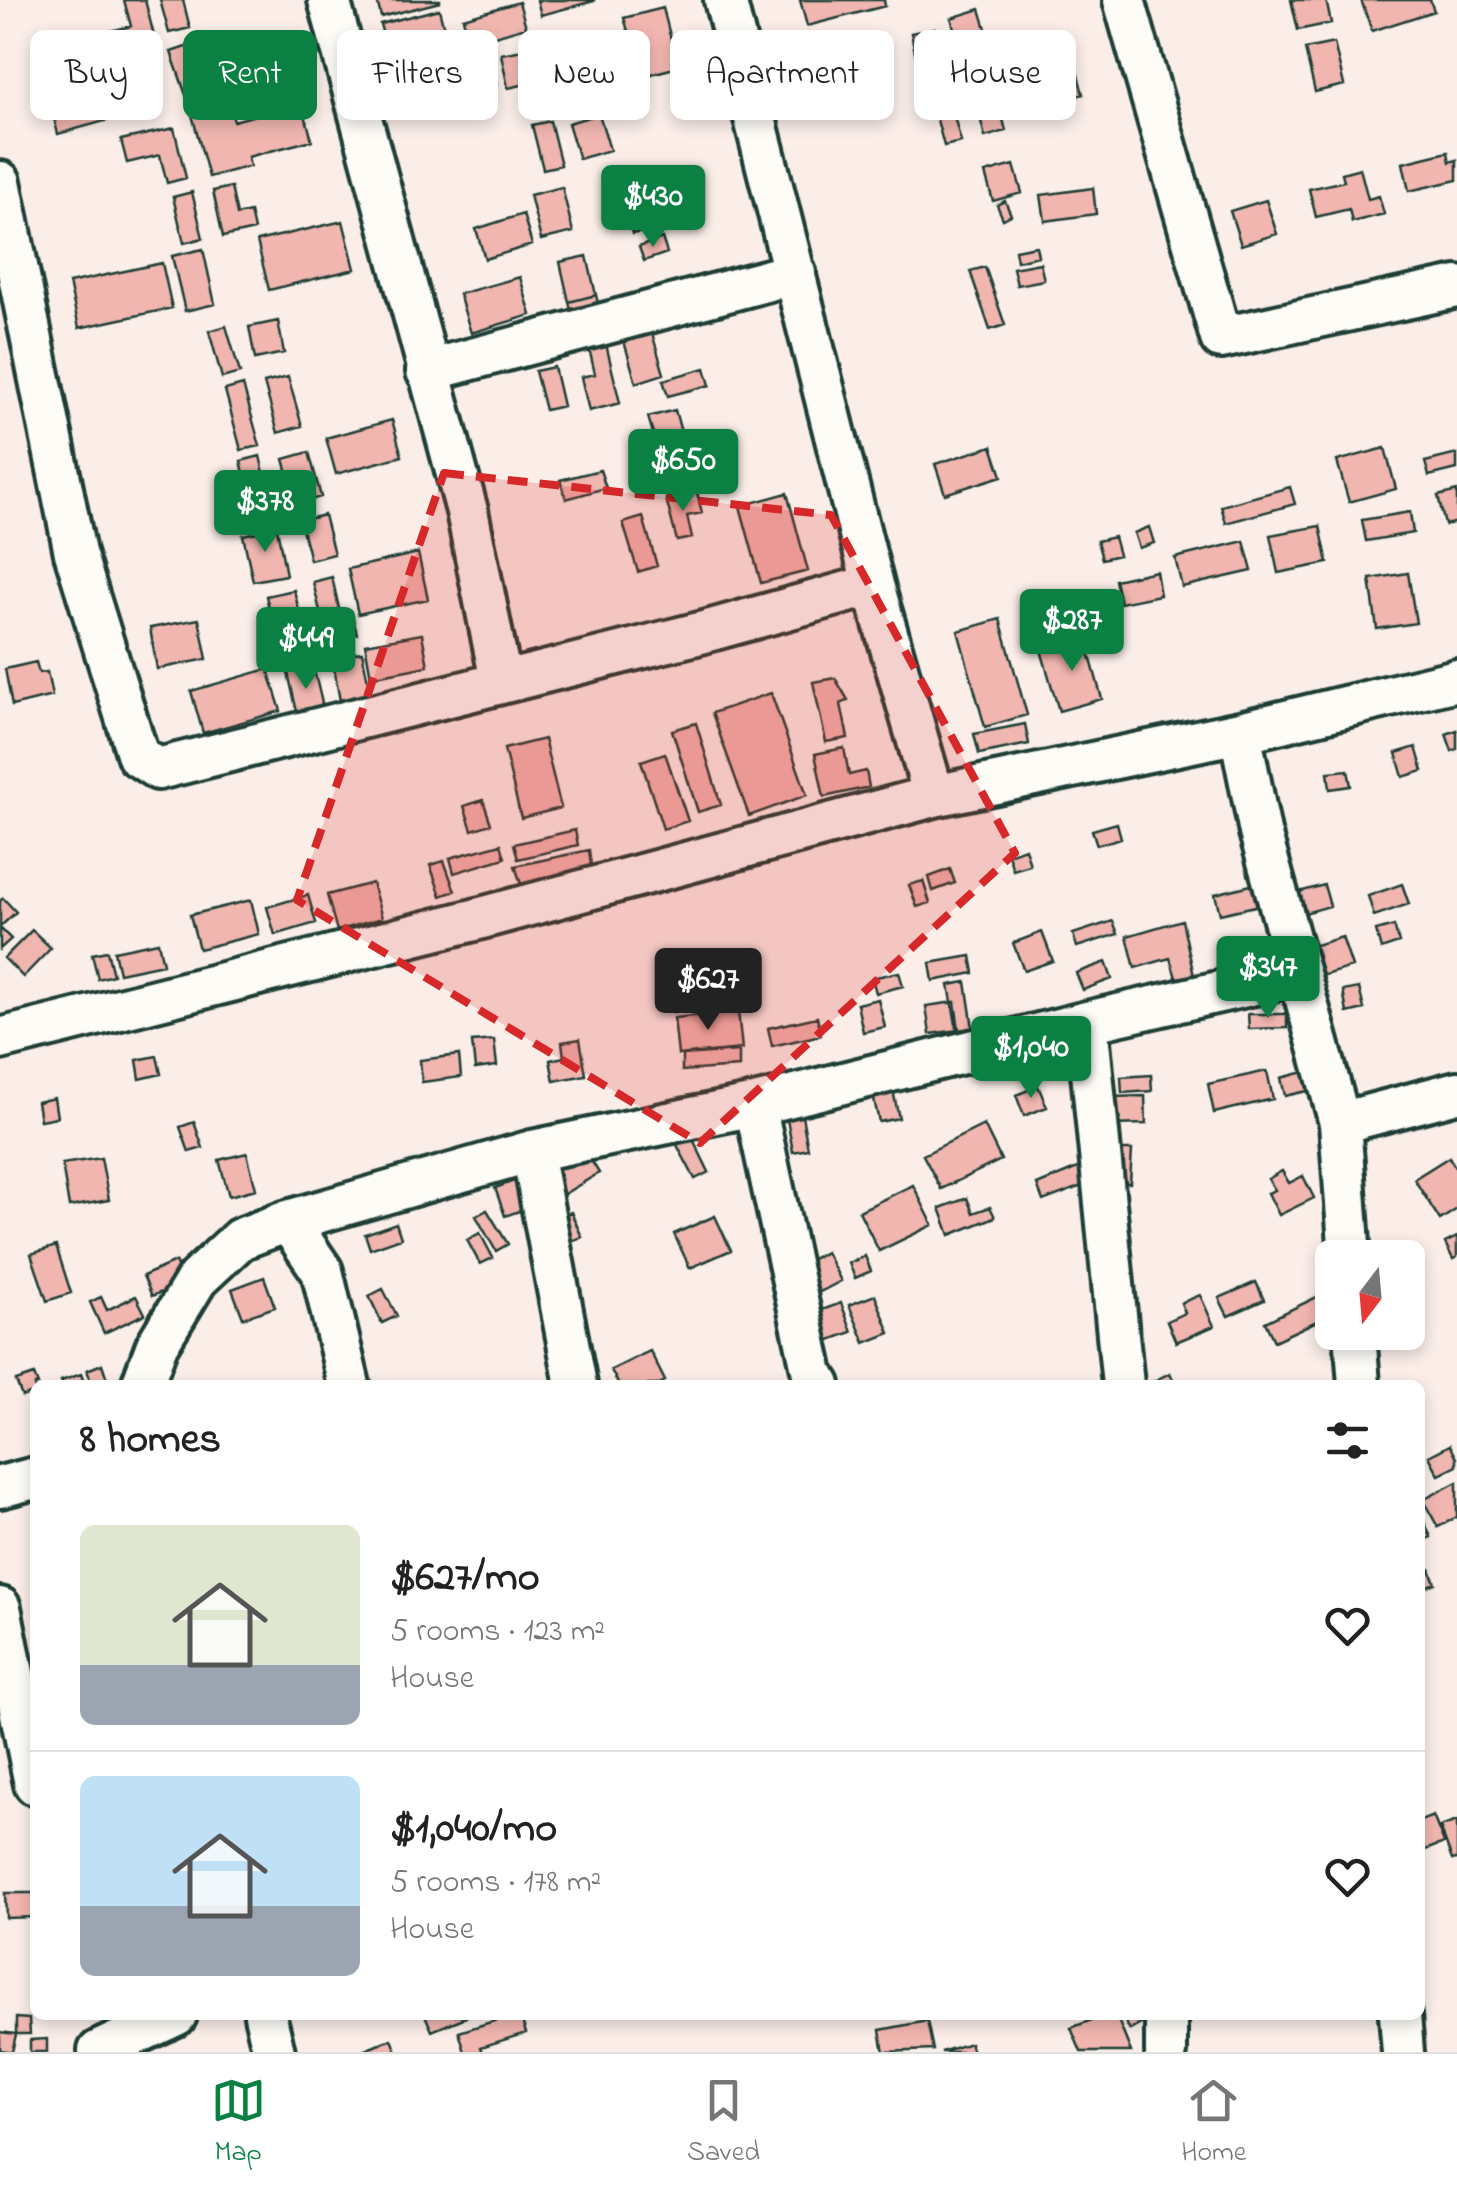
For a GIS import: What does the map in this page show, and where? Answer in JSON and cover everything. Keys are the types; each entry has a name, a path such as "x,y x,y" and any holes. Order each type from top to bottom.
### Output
{"street":[{"path":"329,0 467,512 500,681"},
{"path":"726,0 873,585 934,796"},
{"path":"1124,0 1220,338 1457,287"},
{"path":"0,182 75,553 138,756 158,768 704,632 873,585"},
{"path":"427,371 795,273"},
{"path":"0,1038 474,920 934,796 1240,732 1457,680"},
{"path":"1240,732 1260,832 1340,1123 1349,1240"},
{"path":"144,1380 157,1345 197,1280 240,1239 288,1221 532,1151 755,1105 1298,974"},
{"path":"1087,1022 1123,1380"},
{"path":"1340,1123 1457,1092"},
{"path":"755,1105 817,1380"},
{"path":"532,1151 575,1380"},
{"path":"288,1221 322,1271 348,1380"},
{"path":"1356,1350 1359,1380"},
{"path":"0,1487 30,1479"},
{"path":"0,1608 30,1759"},
{"path":"91,2020 99,2052 166,2020"},
{"path":"266,2020 274,2052"},
{"path":"1166,2020 1166,2052"},
{"path":"1400,2020 1403,2052"}],"highlighted area":[{"path":"444,473 831,515 1015,853 700,1143 297,900"}],"building":[{"path":"124,0 145,0 152,30 114,30 131,26"},
{"path":"160,0 183,0 190,28 169,33"},
{"path":"377,0 440,0 440,2 381,17"},
{"path":"537,0 594,0 594,1 541,15"},
{"path":"800,0 884,0 885,6 807,26"},
{"path":"1291,0 1326,0 1331,23 1298,30"},
{"path":"1361,0 1430,0 1434,11 1372,31"},
{"path":"519,2 526,27 498,35 498,30 466,30 463,18"},
{"path":"663,8 670,36 670,69 650,74 650,30 628,30 624,18"},
{"path":"439,9 444,30 382,30 380,24"},
{"path":"980,9 986,30 955,30 951,18"},
{"path":"1334,43 1344,85 1315,92 1305,49"},
{"path":"183,48 183,87 171,52"},
{"path":"518,51 518,86 508,88 501,54"},
{"path":"1076,68 1083,94 1076,96"},
{"path":"54,120 109,120 58,134"},
{"path":"193,120 306,120 312,140 248,157 250,166 209,177"},
{"path":"601,120 610,150 579,159 568,123"},
{"path":"937,120 955,120 961,142 944,146"},
{"path":"981,120 1003,120 1006,131 985,137"},
{"path":"550,121 561,165 543,169 532,125"},
{"path":"174,128 186,178 167,183 160,155 127,163 121,140"},
{"path":"1448,152 1450,162 1457,160 1457,180 1409,191 1403,163"},
{"path":"1014,165 1022,193 993,201 985,173"},
{"path":"1360,168 1368,199 1379,196 1384,214 1352,222 1349,209 1316,217 1309,189 1344,181 1342,173"},
{"path":"231,187 237,215 250,212 254,230 223,237 213,191"},
{"path":"562,187 573,232 541,240 530,195"},
{"path":"1093,188 1096,214 1045,221 1041,195"},
{"path":"192,192 203,238 184,243 173,197"},
{"path":"1266,200 1277,234 1241,245 1230,211"},
{"path":"1005,201 1011,215 1003,219 997,205"},
{"path":"523,214 532,245 485,259 476,229"},
{"path":"657,215 660,228 632,234 629,221"},
{"path":"343,221 355,269 269,290 257,241"},
{"path":"662,238 667,253 644,261 639,247"},
{"path":"1036,246 1038,256 1017,261 1015,250"},
{"path":"203,249 215,304 185,311 172,256"},
{"path":"587,256 596,295 569,302 560,262"},
{"path":"162,263 172,308 79,328 69,283"},
{"path":"1040,263 1044,280 1017,285 1013,268"},
{"path":"985,267 1005,325 990,330 970,271"},
{"path":"520,277 531,315 471,333 459,294"},
{"path":"596,295 602,321 575,327 569,302"},
{"path":"278,321 284,353 255,359 249,327"},
{"path":"226,326 240,373 222,378 209,331"},
{"path":"652,333 664,374 636,383 624,341"},
{"path":"605,340 620,403 589,411 581,377 595,374 588,344"},
{"path":"554,367 563,406 545,410 535,371"},
{"path":"705,368 710,385 668,396 663,380"},
{"path":"288,377 302,426 278,433 264,383"},
{"path":"243,385 260,446 241,450 225,390"},
{"path":"675,410 682,436 656,443 648,417"},
{"path":"392,420 402,456 336,474 326,438"},
{"path":"992,446 1002,476 945,494 935,464"},
{"path":"1385,448 1396,489 1349,502 1337,461"},
{"path":"309,452 321,497 297,504 284,459"},
{"path":"1457,454 1457,469 1429,476 1425,462"},
{"path":"260,456 268,489 249,493 241,461"},
{"path":"600,470 606,488 566,499 560,480"},
{"path":"1290,487 1295,504 1226,523 1221,506"},
{"path":"1457,491 1457,522 1445,525 1438,496"},
{"path":"697,492 702,513 687,516 692,538 677,541 666,499"},
{"path":"787,493 808,571 761,583 740,506"},
{"path":"1410,512 1413,533 1366,541 1362,520"},
{"path":"324,515 334,554 310,560 300,521"},
{"path":"643,517 657,566 638,572 623,523"},
{"path":"1320,526 1328,563 1278,573 1270,535"},
{"path":"1149,527 1154,543 1139,548 1134,533"},
{"path":"277,528 286,575 253,581 243,535"},
{"path":"1114,537 1119,555 1102,559 1097,541"},
{"path":"1244,541 1252,571 1182,587 1175,558"},
{"path":"418,553 428,599 358,614 348,569"},
{"path":"1156,571 1160,595 1120,603 1115,580"},
{"path":"1408,573 1416,623 1377,629 1370,579"},
{"path":"332,577 340,613 351,611 357,634 327,641 313,582"},
{"path":"294,590 306,640 278,646 266,596"},
{"path":"199,619 207,659 157,669 150,628"},
{"path":"1000,619 1027,715 985,727 958,631"},
{"path":"422,634 428,666 371,677 365,644"},
{"path":"1085,638 1102,699 1059,711 1041,650"},
{"path":"362,652 373,706 342,712 332,657"},
{"path":"311,658 326,719 300,725 286,664"},
{"path":"36,662 39,673 47,672 52,696 12,706 5,669"},
{"path":"268,669 281,711 203,733 191,691"},
{"path":"835,678 848,700 841,704 848,738 826,742 813,682"},
{"path":"771,693 807,795 749,816 712,713"},
{"path":"696,723 721,805 698,812 672,730"},
{"path":"1025,724 1029,744 979,754 974,734"},
{"path":"1457,730 1457,749 1452,751 1446,734"},
{"path":"544,739 561,808 521,818 504,749"},
{"path":"1416,747 1423,771 1403,777 1396,753"},
{"path":"844,748 849,775 866,771 869,787 824,797 815,754"},
{"path":"665,753 688,821 663,829 641,761"},
{"path":"1348,770 1351,786 1330,789 1328,772"},
{"path":"483,800 491,824 472,830 464,806"},
{"path":"1117,823 1121,838 1097,845 1092,830"},
{"path":"575,830 578,845 518,859 514,844"},
{"path":"501,844 505,858 454,873 450,858"},
{"path":"1025,848 1030,865 1013,870 1008,854"},
{"path":"589,850 592,873 522,887 515,866"},
{"path":"444,861 455,891 441,896 430,865"},
{"path":"950,869 955,883 933,891 929,877"},
{"path":"923,881 930,903 917,907 909,885"},
{"path":"372,883 382,918 337,931 327,895"},
{"path":"1259,883 1264,904 1220,914 1215,894"},
{"path":"1402,884 1409,904 1374,916 1368,896"},
{"path":"1324,885 1330,906 1287,918 1281,897"},
{"path":"308,895 316,923 275,935 267,907"},
{"path":"3,898 16,912 0,927 0,901"},
{"path":"251,900 259,934 199,949 190,915"},
{"path":"1182,920 1194,976 1177,981 1170,958 1135,968 1127,936"},
{"path":"1113,921 1118,934 1077,947 1073,934"},
{"path":"1394,926 1399,943 1381,949 1376,931"},
{"path":"0,928 11,939 0,949"},
{"path":"32,930 51,948 23,977 4,958"},
{"path":"1042,932 1053,961 1024,971 1013,943"},
{"path":"1342,937 1352,967 1311,979 1302,949"},
{"path":"158,942 163,964 119,973 114,951"},
{"path":"107,951 113,975 98,979 92,954"},
{"path":"971,956 974,973 933,981 930,963"},
{"path":"678,962 689,1008 673,1012 662,965"},
{"path":"1106,962 1112,979 1083,990 1076,973"},
{"path":"899,972 903,986 876,993 872,978"},
{"path":"966,982 973,1028 957,1030 949,985"},
{"path":"1359,988 1364,1009 1347,1013 1343,991"},
{"path":"878,999 885,1027 863,1032 857,1004"},
{"path":"955,1002 959,1030 930,1034 926,1006"},
{"path":"738,1011 742,1049 678,1055 674,1018"},
{"path":"1248,1014 1287,1014 1287,1028 1249,1029"},
{"path":"817,1017 821,1035 772,1046 768,1028"},
{"path":"580,1039 586,1075 554,1081 550,1060 564,1057 562,1042"},
{"path":"494,1040 497,1066 475,1069 472,1042"},
{"path":"739,1051 739,1067 682,1071 682,1055"},
{"path":"459,1055 461,1077 422,1082 420,1060"},
{"path":"157,1056 161,1074 140,1079 137,1060"},
{"path":"1316,1069 1321,1088 1285,1096 1281,1078"},
{"path":"1267,1071 1273,1099 1214,1113 1208,1084"},
{"path":"1151,1075 1152,1091 1122,1093 1121,1077"},
{"path":"890,1077 899,1118 879,1122 870,1081"},
{"path":"1038,1086 1047,1107 1024,1116 1016,1095"},
{"path":"1145,1096 1146,1124 1112,1125 1111,1097"},
{"path":"54,1098 57,1117 40,1120 37,1102"},
{"path":"801,1110 808,1149 793,1152 786,1113"},
{"path":"194,1122 203,1148 189,1152 180,1127"},
{"path":"984,1125 1001,1160 941,1189 923,1155"},
{"path":"691,1135 709,1172 695,1179 676,1143"},
{"path":"583,1147 599,1173 559,1197 543,1171"},
{"path":"1116,1150 1132,1150 1130,1183 1115,1182"},
{"path":"247,1153 256,1189 229,1196 219,1160"},
{"path":"1449,1157 1457,1170 1457,1209 1440,1220 1414,1179"},
{"path":"101,1158 109,1200 69,1207 62,1164"},
{"path":"1080,1167 1087,1184 1043,1201 1037,1185"},
{"path":"1282,1171 1289,1183 1303,1176 1314,1198 1279,1215 1268,1193 1275,1190 1268,1179"},
{"path":"523,1178 534,1206 505,1216 495,1188"},
{"path":"913,1185 933,1225 879,1251 859,1211"},
{"path":"967,1198 973,1213 990,1207 995,1217 950,1235 940,1208"},
{"path":"487,1210 508,1244 496,1251 476,1216"},
{"path":"571,1212 582,1237 568,1242 557,1217"},
{"path":"715,1216 731,1250 690,1268 674,1234"},
{"path":"396,1223 401,1238 370,1249 365,1234"},
{"path":"480,1233 493,1258 480,1264 467,1240"},
{"path":"1457,1237 1457,1257 1453,1259 1445,1243"},
{"path":"56,1246 71,1293 47,1301 31,1254"},
{"path":"826,1252 841,1281 812,1296 797,1266"},
{"path":"865,1256 871,1271 855,1278 849,1263"},
{"path":"175,1262 184,1283 152,1296 143,1276"},
{"path":"264,1277 275,1307 243,1318 232,1289"},
{"path":"1256,1282 1264,1300 1228,1316 1219,1298"},
{"path":"383,1289 397,1316 382,1323 369,1296"},
{"path":"875,1295 890,1333 865,1343 849,1305"},
{"path":"1200,1295 1214,1326 1176,1342 1167,1321 1185,1313 1181,1303"},
{"path":"136,1296 145,1314 104,1333 90,1302 101,1297 107,1310"},
{"path":"1315,1298 1315,1322 1274,1341 1265,1322"},
{"path":"841,1303 852,1332 822,1343 811,1314"},
{"path":"650,1351 664,1380 616,1380 611,1370"},
{"path":"102,1364 107,1380 90,1380 87,1370"},
{"path":"34,1375 36,1380 30,1380 30,1394 22,1397 16,1381"},
{"path":"1450,1445 1457,1466 1439,1475 1429,1456"},
{"path":"1457,1482 1457,1517 1438,1527 1425,1499"},
{"path":"1430,1569 1435,1583 1425,1587 1425,1570"},
{"path":"1433,1816 1444,1843 1425,1850 1425,1819"},
{"path":"1457,1821 1457,1859 1452,1860 1440,1827"},
{"path":"5,1893 30,1893 30,1917 6,1918"},
{"path":"16,2018 29,2019 30,2034 16,2034"},
{"path":"427,2020 459,2020 432,2031"},
{"path":"497,2020 522,2020 526,2033 481,2047 483,2052 465,2052 459,2032"},
{"path":"1091,2020 1118,2020 1131,2052 1081,2052 1071,2028"},
{"path":"1124,2020 1148,2020 1130,2030"},
{"path":"927,2021 933,2050 884,2052 880,2030"},
{"path":"0,2032 16,2034 12,2052 0,2050"},
{"path":"47,2039 47,2052 30,2052 30,2040"},
{"path":"392,2039 397,2052 360,2052"},
{"path":"970,2043 973,2052 941,2052"}]}
